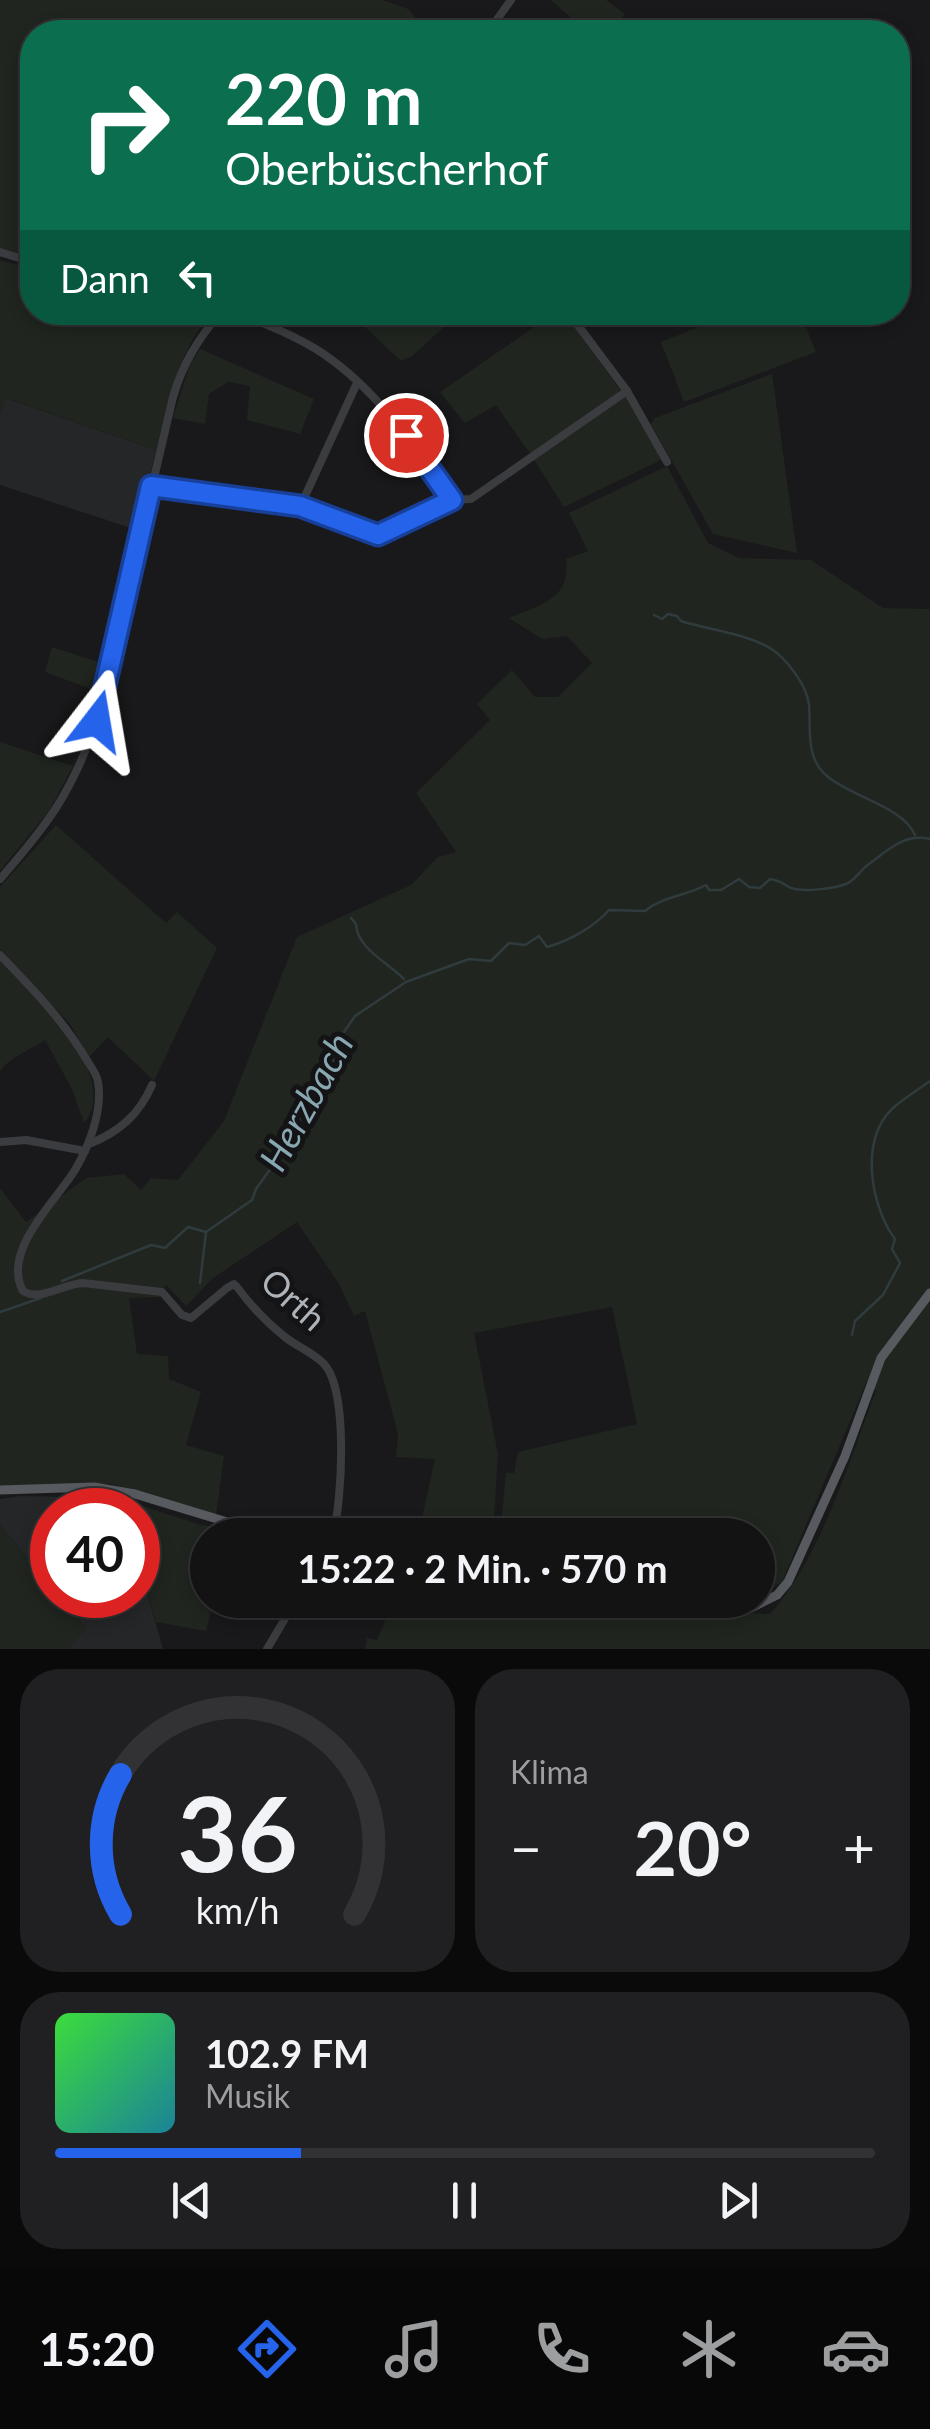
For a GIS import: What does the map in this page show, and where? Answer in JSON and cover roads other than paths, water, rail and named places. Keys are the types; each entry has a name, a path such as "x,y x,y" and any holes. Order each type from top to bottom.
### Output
{"main road":[{"path":"775,1596 788,1582 845,1456 881,1358 930,1293"},
{"path":"0,1490 94,1487 135,1494 214,1518"}],"street":[{"path":"0,879 47,825 78,773 97,721 182,366 210,325"},
{"path":"264,325 333,360 357,382 396,422 452,500"},
{"path":"578,325 628,391 668,462"},
{"path":"300,506 357,382"},
{"path":"151,486 300,506 378,535 452,500 470,498 628,391"},
{"path":"0,956 68,1028 98,1080 98,1105 87,1147"},
{"path":"0,1142 26,1140 87,1147 121,1128 140,1110 152,1085"},
{"name":"Orth","path":"87,1147 73,1174 30,1231 18,1272 19,1285 30,1296 83,1283 162,1292 190,1318 234,1284 286,1339 324,1364 338,1394 342,1426 336,1518"},
{"path":"266,1649 284,1618"}],"waterway":[{"path":"654,615 662,619 668,614 677,616 681,621 749,639 776,652 804,689 811,743 820,769 838,784 888,809 909,825 915,835"},
{"name":"Herzbach","path":"62,1281 151,1245 165,1248 188,1227 206,1232 252,1200 294,1136 296,1124 314,1102 336,1054 337,1042 355,1016 406,982 469,959 491,961 509,943 525,945 539,936 547,947 589,928 609,910 645,911 706,885 709,890 721,890 739,879 749,887 760,888 770,879 796,889 840,886 898,844 913,838 930,839"},
{"path":"351,918 368,948 404,979"},
{"path":"852,1335 855,1321 883,1295 900,1263 892,1249 895,1239 875,1192 875,1138 892,1109 930,1081"},
{"path":"200,1283 206,1232"},
{"name":"Herzbach","path":"0,1312 41,1298"}]}
